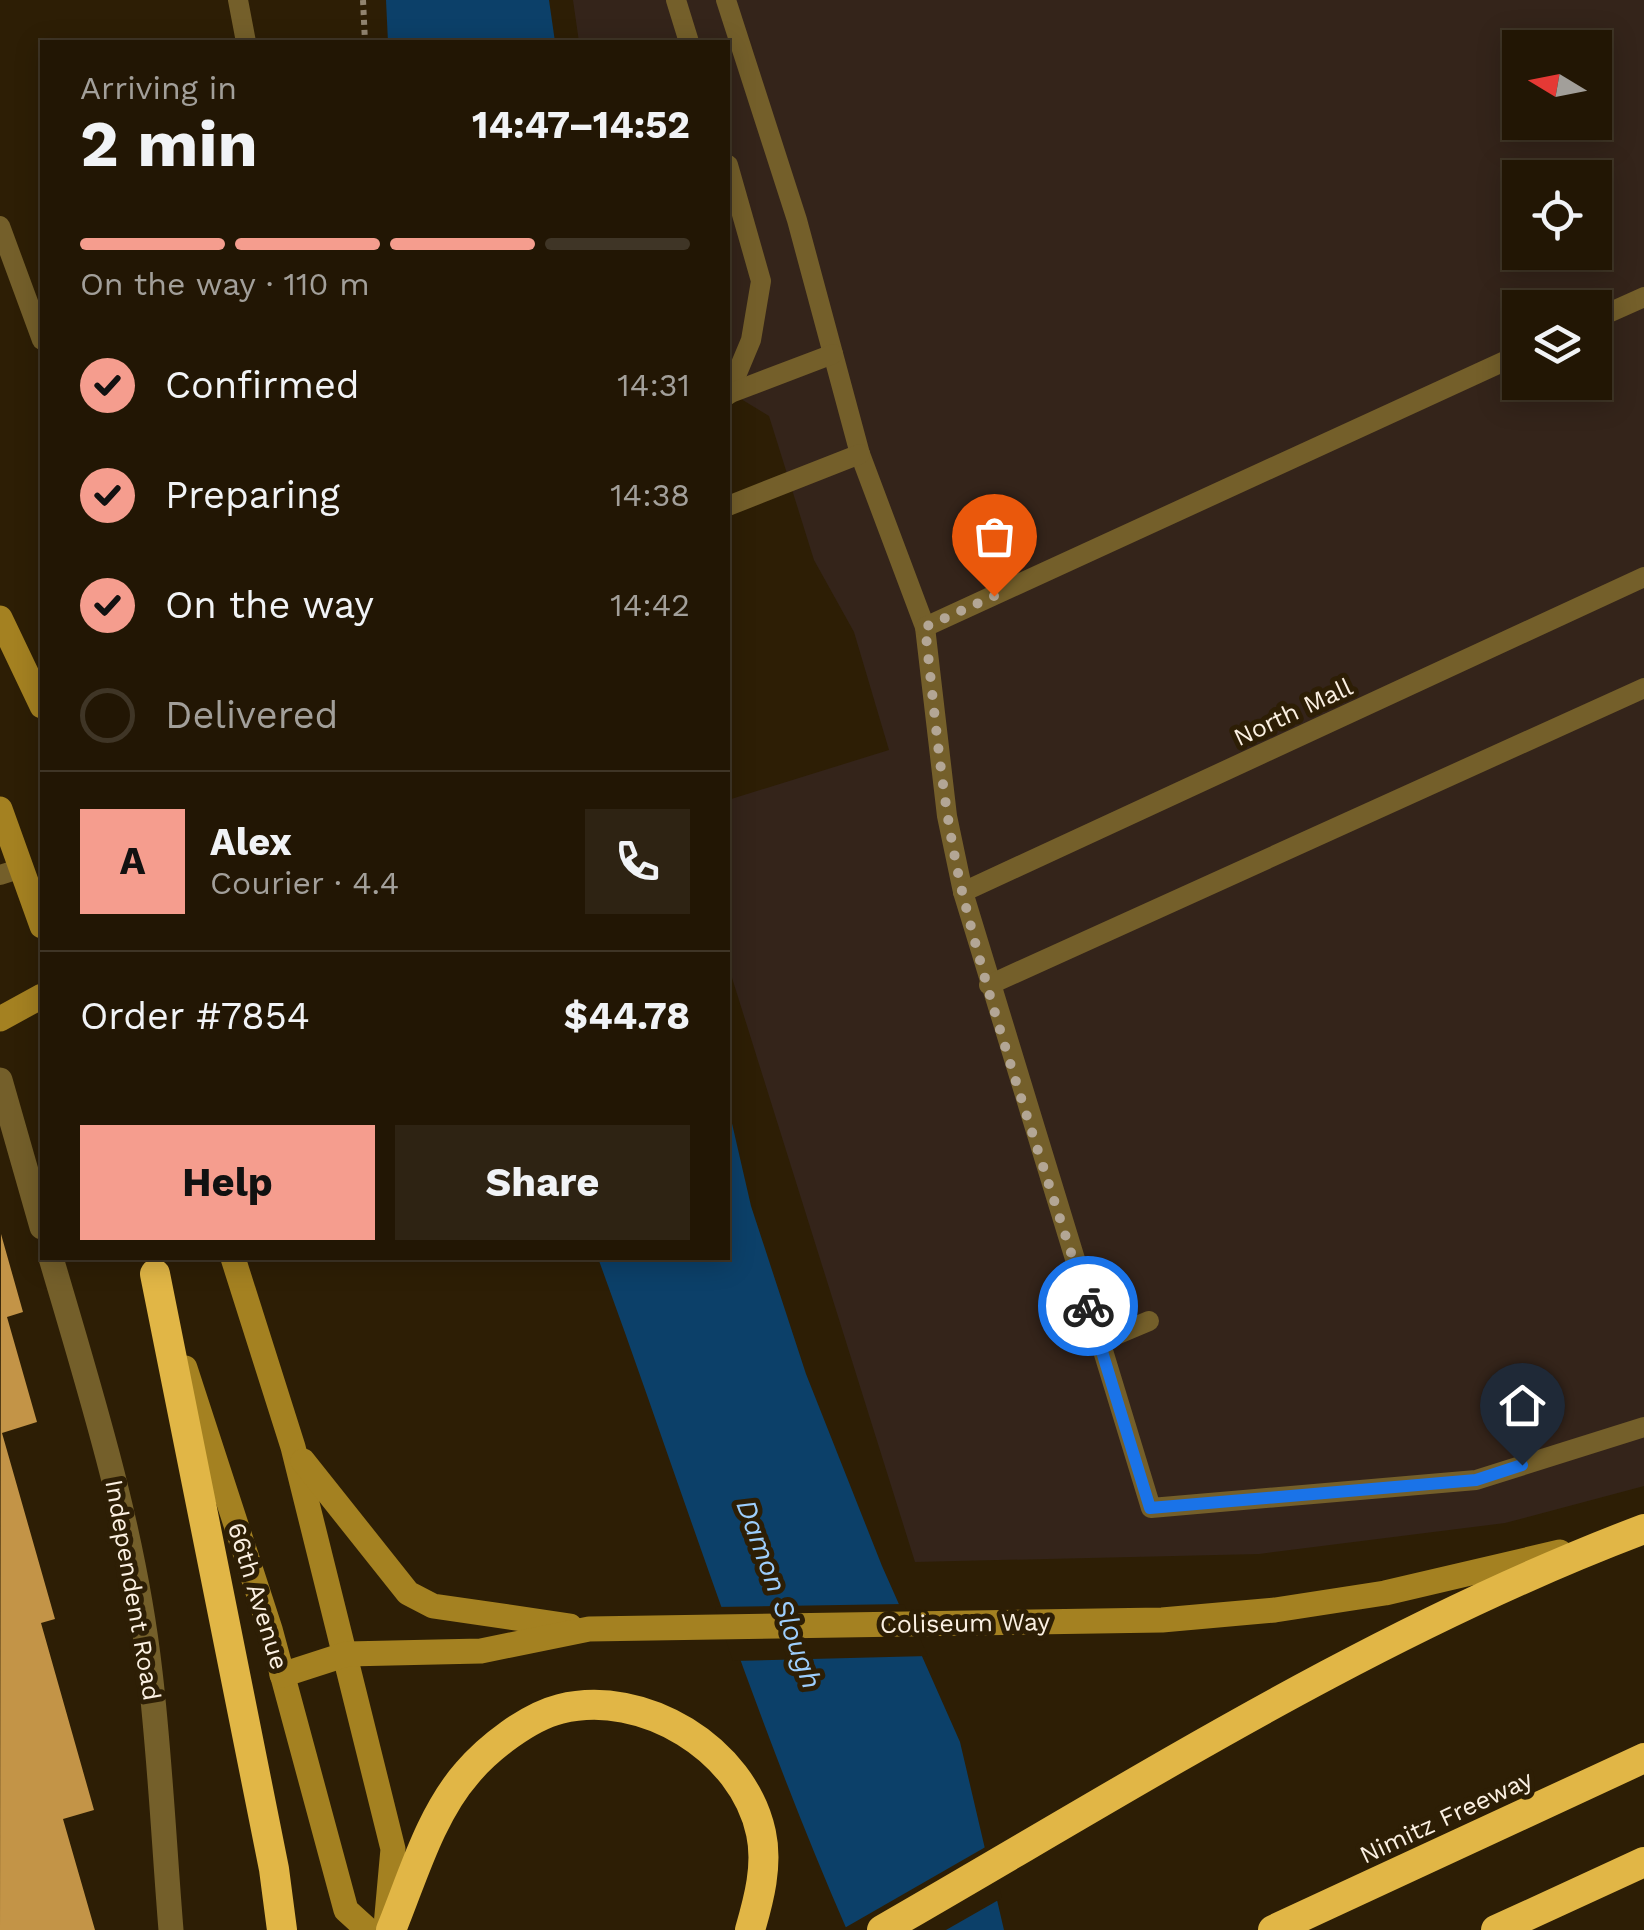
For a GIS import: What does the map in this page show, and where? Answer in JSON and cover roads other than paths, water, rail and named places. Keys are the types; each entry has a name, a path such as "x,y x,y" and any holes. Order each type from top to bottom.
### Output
{"highway":[{"path":"152,1266 271,1852 282,1930"},
{"path":"882,1930 1413,1628 1526,1574 1644,1528"},
{"path":"388,1930 436,1824 467,1772 510,1735 560,1709 611,1706 660,1718 706,1745 739,1784 761,1832 762,1889 750,1930"},
{"name":"Nimitz Freeway","path":"1273,1930 1644,1758"},
{"path":"1496,1930 1644,1862"}],"street":[{"path":"0,618 40,700"},
{"path":"0,809 11,872 40,923"},
{"path":"0,1020 40,997"},
{"path":"0,1080 40,1220"},
{"name":"Independent Road","path":"52,1260 113,1472 134,1576 150,1671 170,1930"},
{"path":"235,1260 293,1447 393,1849 388,1930"},
{"name":"66th Avenue","path":"152,1266 282,1675 346,1910 368,1930"},
{"path":"293,1447 348,1523 408,1592 433,1606 589,1629"},
{"name":"Coliseum Way","path":"282,1675 347,1654 481,1651 589,1629 1162,1620 1275,1610 1488,1572 1644,1528"}],"lane":[{"path":"238,0 246,40"},
{"path":"676,0 688,40"},
{"path":"726,0 797,220 860,454 925,627 947,816 963,892 1150,1508 1476,1480 1644,1426"},
{"path":"730,172 761,281 750,340 730,389"},
{"path":"0,226 40,335"},
{"path":"1612,311 1644,297"},
{"path":"730,393 833,354"},
{"path":"925,627 1502,362"},
{"path":"730,505 860,454"},
{"name":"North Mall","path":"963,892 1644,577"},
{"path":"989,985 1644,688"},
{"path":"1099,1342 1149,1322"}],"water":[{"path":"386,0 549,0 555,40 388,40"},
{"name":"Damon Slough","path":"730,1115 751,1206 806,1374 882,1566 960,1742 1004,1930 847,1930 748,1680 599,1260 730,1260"}]}
